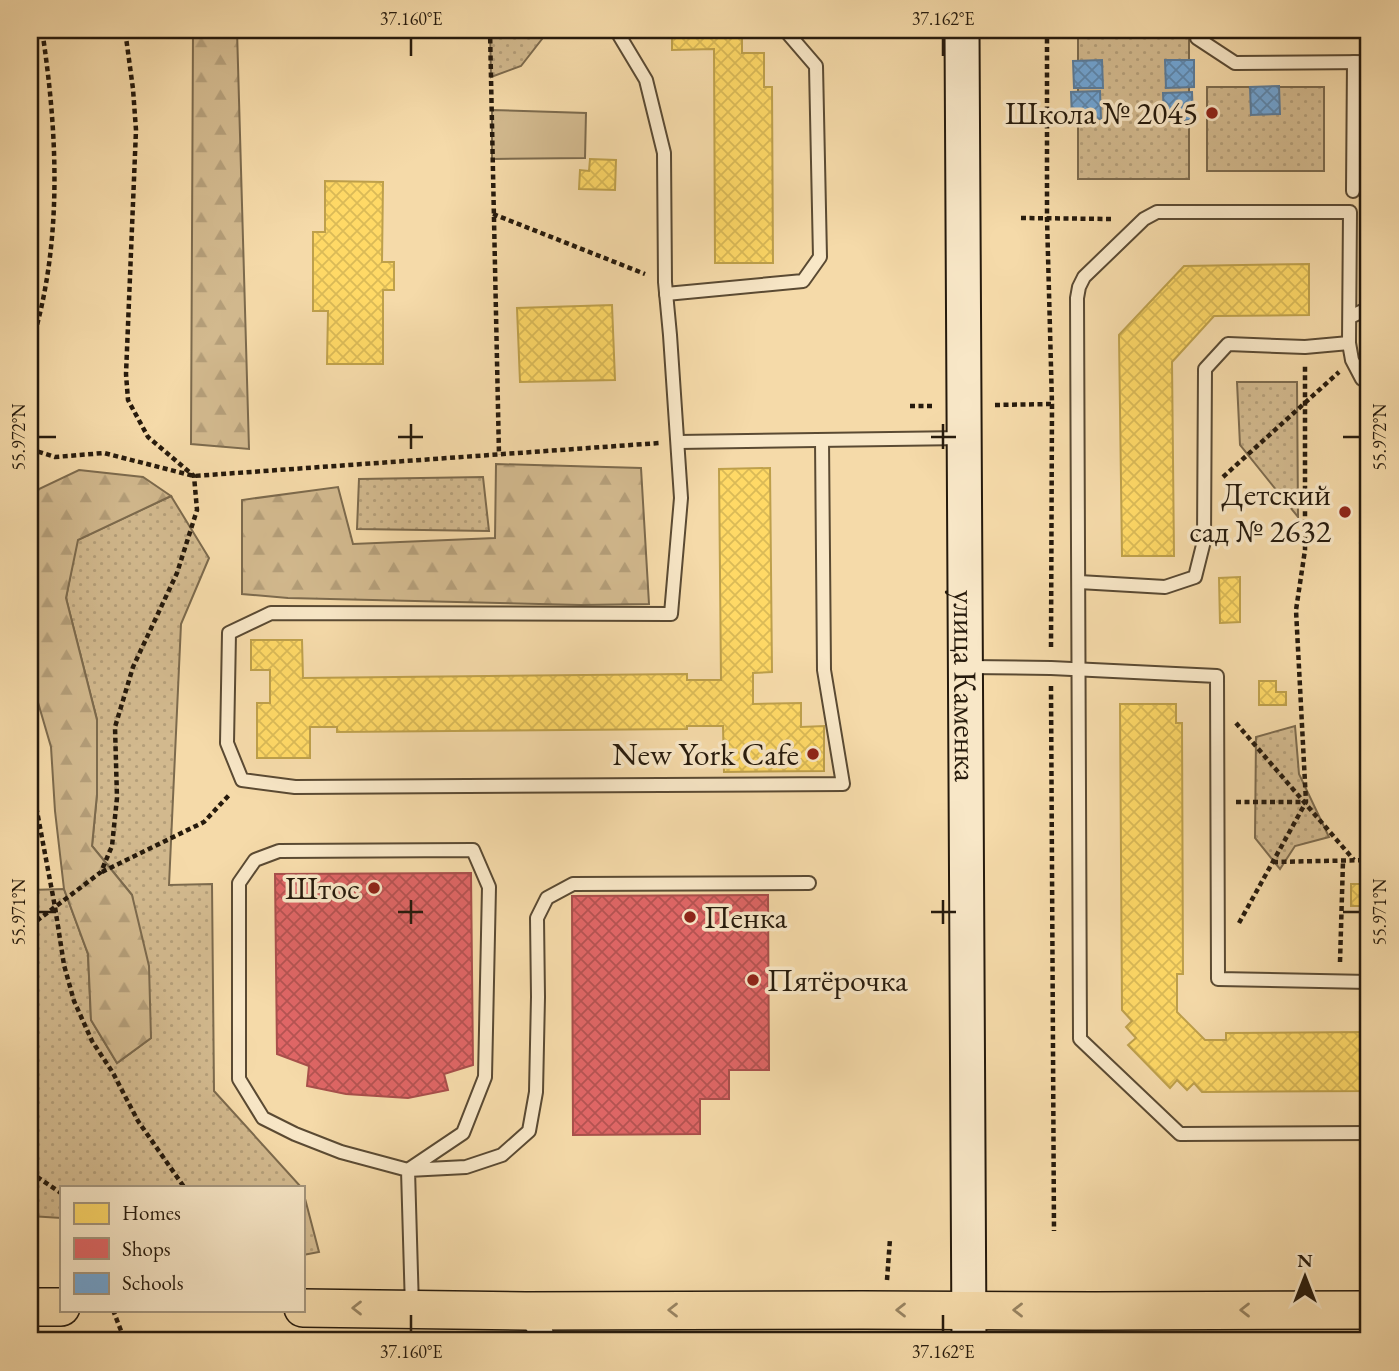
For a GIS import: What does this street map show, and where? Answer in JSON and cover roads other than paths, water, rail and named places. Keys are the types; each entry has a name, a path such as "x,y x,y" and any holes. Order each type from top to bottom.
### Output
{"main road":[{"name":"улица Каменка","path":"962,30 969,1326"},
{"path":"30,1307 60,1307"},
{"path":"304,1308 412,1308 534,1326 969,1326 1369,1310"}],"lane":[{"path":"616,30 646,80 664,153 666,288 681,498 671,614 271,613 229,633 227,743 242,780 295,787 843,784 824,670 822,440"},
{"path":"666,288 750,287 803,281 820,257 816,65 785,30"},
{"path":"1198,30 1197,38 1235,63 1369,62"},
{"path":"1353,191 1354,62"},
{"path":"1362,379 1352,360 1349,344 1350,212 1157,212 1144,219 1084,277 1079,287 1080,1039 1180,1134 1369,1133"},
{"path":"1350,317 1369,308"},
{"path":"1079,582 1165,587 1195,577 1203,541 1205,369 1228,344 1305,347 1349,344"},
{"path":"678,442 964,438"},
{"path":"965,667 1217,676 1219,979 1369,982"},
{"path":"408,1170 463,1133 485,1077 489,887 473,850 279,851 255,860 239,883 239,1079 263,1118 341,1152 408,1170 466,1167 502,1155 529,1131 536,1092 537,918 547,898 573,884 809,883"},
{"path":"408,1170 412,1308"}],"place":[{"name":"Школа № 2045","path":"1212,113"},
{"name":"Детский сад № 2632","path":"1345,512"},
{"name":"New York Cafe","path":"813,754"},
{"name":"Штос","path":"374,888"},
{"name":"Пенка","path":"690,917"},
{"name":"Пятёрочка","path":"753,980"}]}
